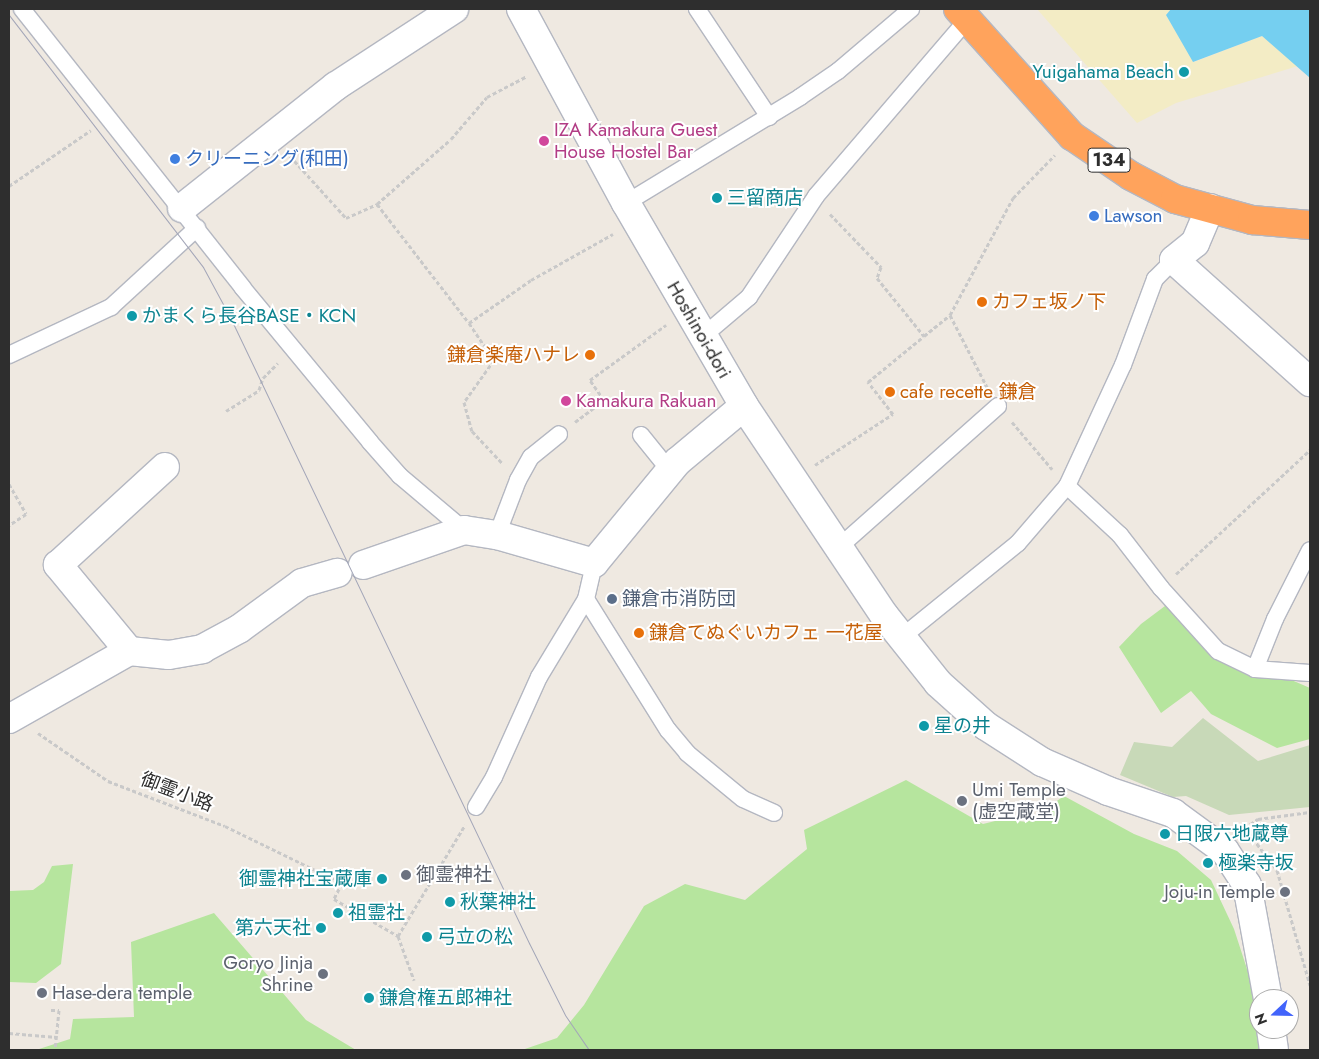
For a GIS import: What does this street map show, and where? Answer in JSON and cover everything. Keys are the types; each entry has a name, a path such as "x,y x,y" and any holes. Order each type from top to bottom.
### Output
{"highway":[{"name":"134","path":"962,14 1072,136 1131,176 1175,199 1252,220 1310,225"}],"street":[{"path":"189,218 271,135 336,86 454,9"},
{"name":"Hoshinoi-dori","path":"521,9 631,212 702,337 792,480 902,637 938,682 986,726 1042,762 1108,791 1173,813 1224,851 1247,885 1264,965 1267,989"},
{"path":"1210,208 1196,243 1174,260 1310,382"},
{"path":"12,717 129,651 169,655 202,649 239,629 302,583 350,569 464,530 497,534 594,563 670,471 744,406"},
{"path":"129,651 58,565 165,467"}],"lane":[{"path":"22,9 110,116 242,287 400,476 464,530"},
{"path":"697,9 769,117"},
{"path":"631,212 838,71 910,9"},
{"path":"702,337 749,297 816,196 962,14"},
{"path":"9,355 111,308 189,218"},
{"path":"902,637 1018,543 1067,486 1123,365 1155,279 1174,260"},
{"path":"838,548 998,406"},
{"path":"497,534 518,480 531,457 559,434"},
{"path":"641,435 670,471"},
{"path":"1067,486 1120,535 1161,588 1218,651 1255,669 1310,673"},
{"path":"1255,669 1275,619 1310,550"},
{"path":"472,814 494,777 539,677 586,599 594,563"},
{"path":"586,599 668,730 687,753 743,799 774,813"}],"path":[{"path":"271,135 346,218 377,204 451,140 487,97 550,64"},
{"path":"9,186 110,116"},
{"path":"792,480 893,414 868,382 950,315 1013,198 1072,136"},
{"path":"816,196 839,227 881,266 877,278 924,336"},
{"path":"377,204 469,323 494,360 464,402 472,431 518,480"},
{"path":"469,323 631,212"},
{"path":"559,434 604,400 590,380 686,310"},
{"path":"950,315 998,406 1067,486"},
{"path":"226,411 259,390 264,378"},
{"path":"1161,588 1310,450"},
{"path":"9,484 26,514 9,525"},
{"name":"御霊小路","path":"12,717 108,781 225,826 337,880 342,883 334,899 398,936"},
{"path":"1245,828 1258,819 1310,812"},
{"path":"414,980 398,936 472,814"},
{"path":"51,1010 58,1010 55,1050"},
{"path":"9,1033 57,1036"}],"green space":[{"path":"1169,603 1238,657 1310,688 1310,739 1277,748 1211,714 1191,691 1161,713 1119,647 1141,624"},
{"path":"1203,718 1258,761 1310,745 1310,807 1229,815 1186,796 1173,797 1120,775 1134,742 1172,747"},
{"path":"906,780 983,824 1003,819 1027,822 1064,796 1134,834 1177,851 1211,880 1234,929 1253,989 1249,989 1249,1039 1262,1039 1263,1050 522,1050 557,1038 584,1005 644,906 685,884 745,900 807,849 804,830"},
{"path":"73,864 61,964 36,983 9,982 9,891 33,890 44,882 52,866"},
{"path":"214,913 306,1020 356,1050 36,1050 70,1039 73,1019 134,1017 131,942"}],"sand":[{"name":"Yuigahama Beach","path":"1037,9 1171,9 1166,15 1194,62 1262,36 1298,66 1176,103 1137,123"}],"water":[{"path":"1171,9 1310,9 1310,78 1262,36 1193,62 1166,15"}],"tram line":[{"path":"9,15 203,267 230,317 529,943 565,1015 589,1050"}],"place":[{"name":"Yuigahama Beach","path":"1184,72"},
{"name":"IZA Kamakura Guest House Hostel Bar","path":"544,141"},
{"name":"クリーニング(和田)","path":"175,159"},
{"name":"三留商店","path":"717,198"},
{"name":"Lawson","path":"1094,216"},
{"name":"カフェ坂ノ下","path":"982,302"},
{"name":"かまくら長谷BASE・KCN","path":"132,316"},
{"name":"鎌倉楽庵ハナレ","path":"590,355"},
{"name":"cafe recette 鎌倉","path":"890,392"},
{"name":"Kamakura Rakuan","path":"566,401"},
{"name":"鎌倉市消防団","path":"612,599"},
{"name":"鎌倉てぬぐいカフェ 一花屋","path":"639,633"},
{"name":"星の井","path":"924,726"},
{"name":"Umi Temple (虚空蔵堂)","path":"962,801"},
{"name":"日限六地蔵尊","path":"1165,834"},
{"name":"極楽寺坂","path":"1208,863"},
{"name":"御霊神社","path":"406,875"},
{"name":"御霊神社宝蔵庫","path":"382,879"},
{"name":"Joju-in Temple","path":"1285,892"},
{"name":"秋葉神社","path":"450,902"},
{"name":"祖霊社","path":"338,913"},
{"name":"第六天社","path":"321,928"},
{"name":"弓立の松","path":"427,937"},
{"name":"Goryo Jinja Shrine","path":"323,974"},
{"name":"Hase-dera temple","path":"42,993"},
{"name":"鎌倉権五郎神社","path":"369,998"}]}
